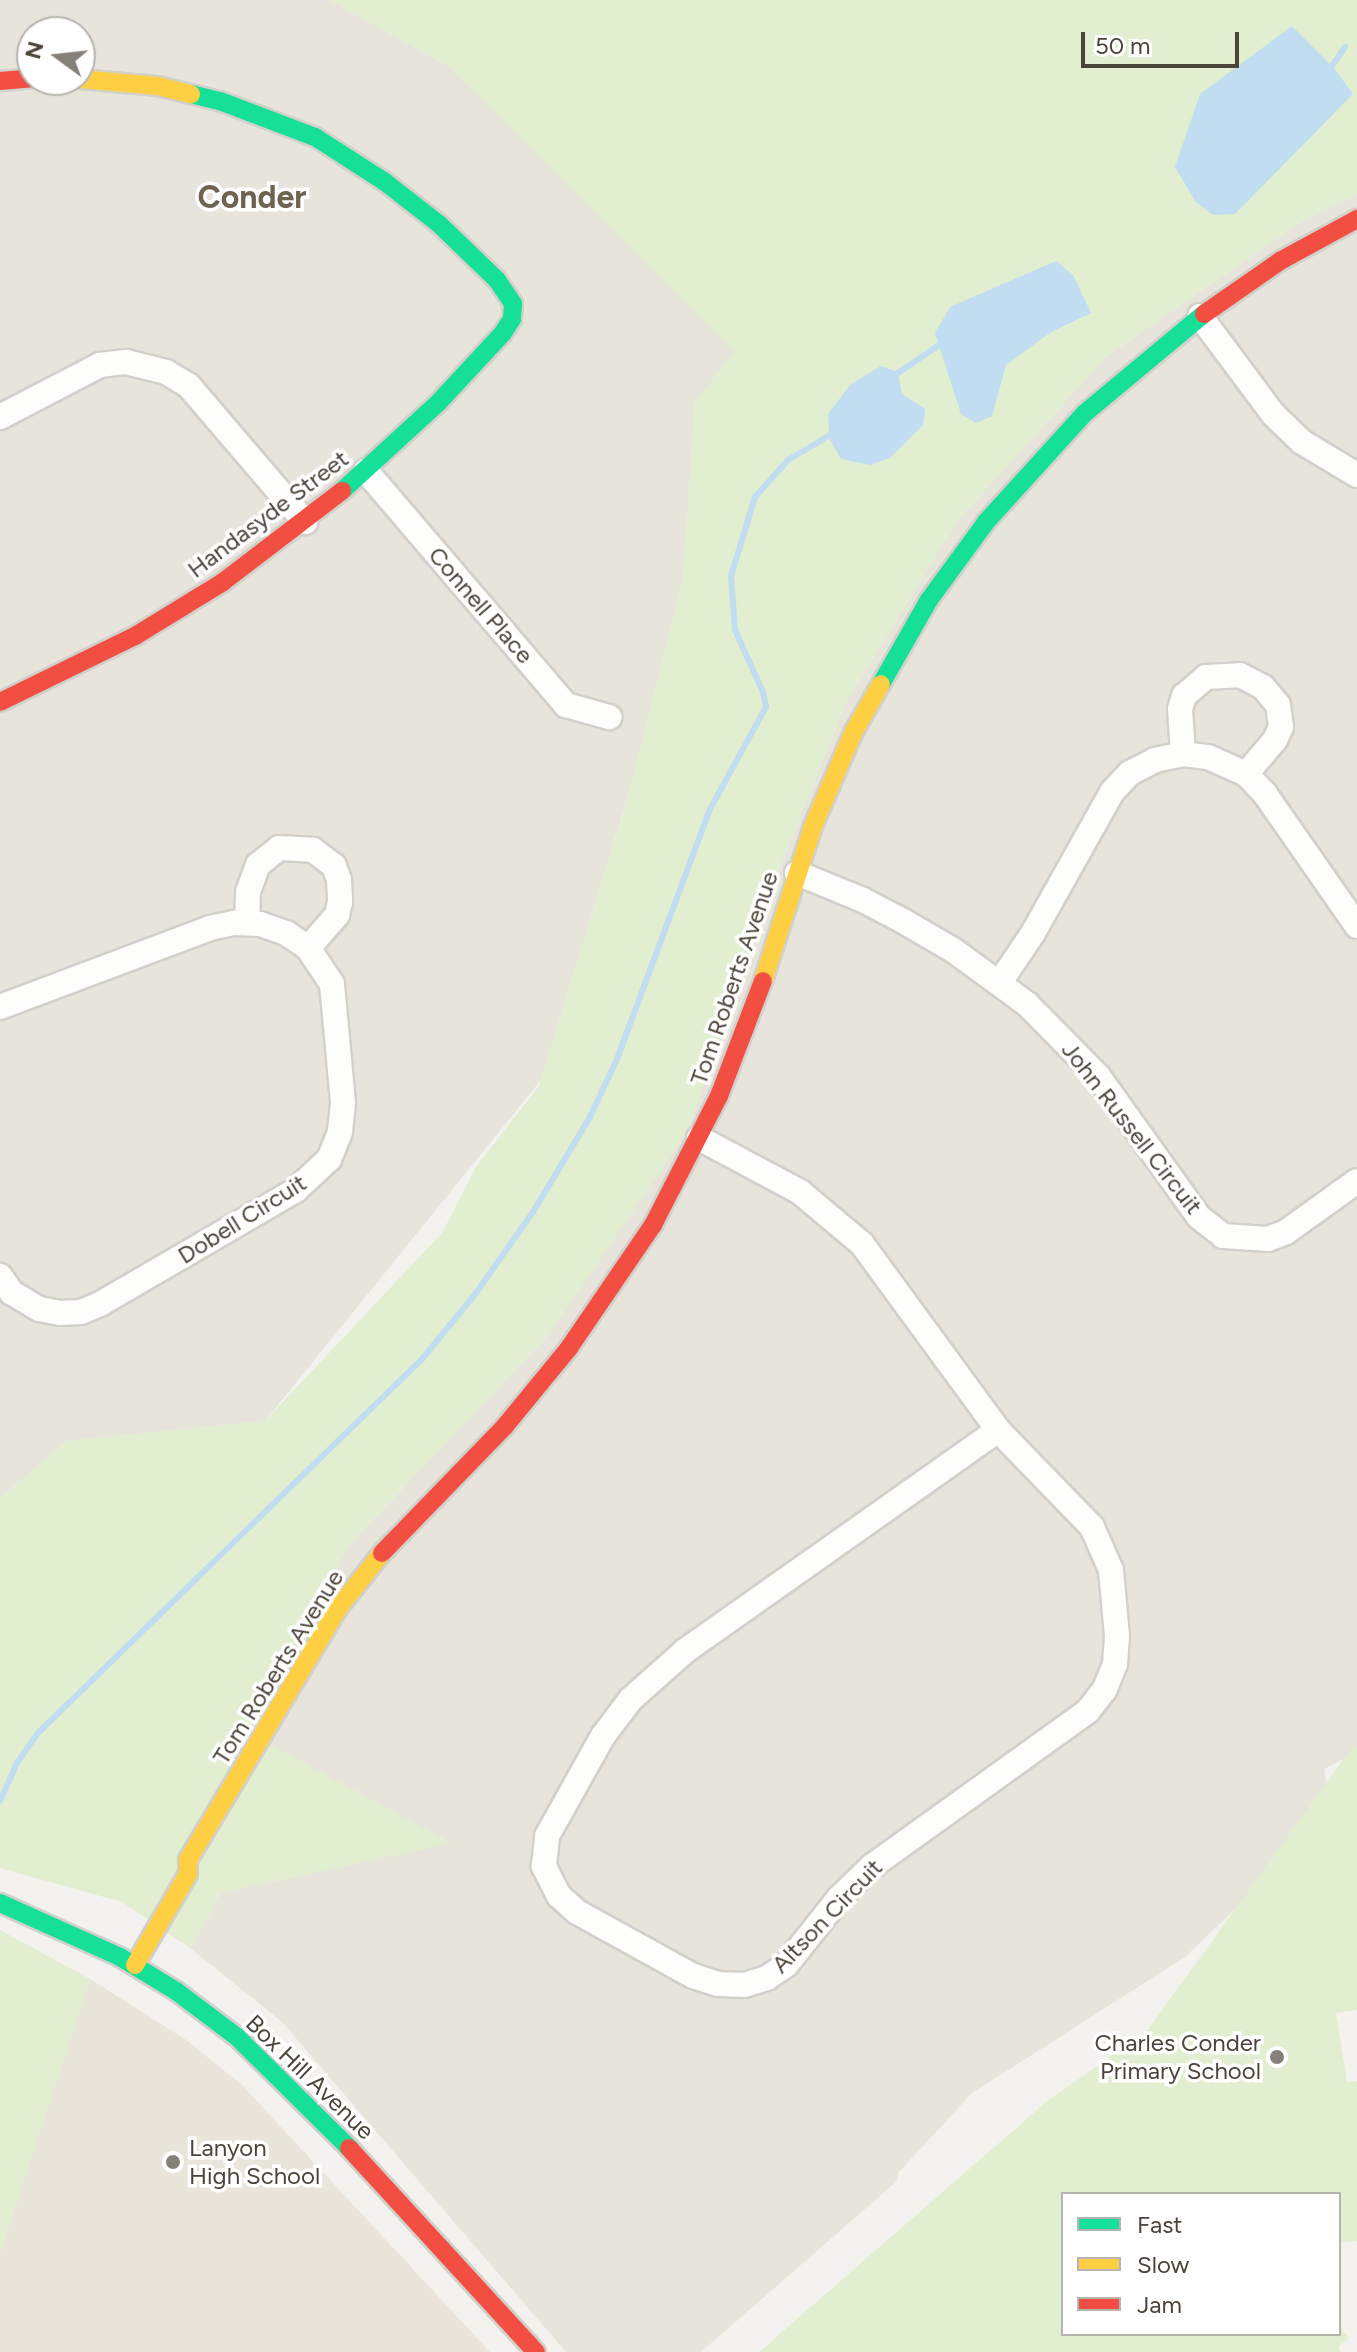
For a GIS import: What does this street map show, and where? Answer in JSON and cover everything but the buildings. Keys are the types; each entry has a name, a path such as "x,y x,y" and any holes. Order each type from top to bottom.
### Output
{"street":[{"name":"Handasyde Street","path":"0,702 135,636 223,582 305,522 366,471 438,403 503,333 512,319 513,304 497,280 439,224 385,182 315,137 220,101 158,86 96,80"},
{"name":"Tom Roberts Avenue","path":"128,1961 188,1874 188,1860 339,1607 384,1551 505,1426 599,1308 653,1225 699,1138 754,1010 797,873 853,733 937,589 986,522 1050,448 1160,346 1280,261 1357,219"},
{"path":"1200,316 1273,414 1302,442 1357,475"},
{"path":"0,417 100,365 126,362 166,372 189,386 305,522"},
{"name":"Connell Place","path":"366,471 566,705 609,717"},
{"path":"1183,754 1180,709 1184,696 1206,677 1240,675 1263,687 1278,705 1281,727 1275,740 1246,774"},
{"path":"1000,982 1033,933 1112,792 1130,773 1155,760 1183,754 1208,757 1246,774 1265,794 1357,926"},
{"path":"247,922 248,892 258,865 279,848 313,850 334,866 339,880 340,902 337,915 308,948"},
{"name":"John Russell Circuit","path":"797,873 890,914 1000,982 1051,1027 1098,1076 1199,1217 1223,1236 1268,1239 1286,1232 1357,1181"},
{"name":"Dobell Circuit","path":"0,1007 210,928 247,922 286,933 308,948 332,984 343,1103 340,1132 320,1170 296,1190 81,1312 60,1313 39,1309 12,1293 0,1276"},
{"name":"Altson Circuit","path":"699,1138 800,1192 862,1244 998,1430 1092,1527 1107,1555 1117,1636 1115,1664 1105,1689 1088,1711 872,1866 839,1898 786,1965 767,1978 744,1985 718,1984 693,1976 577,1912 559,1896 544,1866 547,1836 603,1736 631,1699 685,1651 998,1430"},
{"name":"Box Hill Avenue","path":"0,1903 128,1961 176,1991 266,2061 536,2352"}],"shaded area":[{"path":"0,0 330,0 448,66 763,371 695,402 683,579 629,793 541,1080 265,1421 67,1441 0,1498"},
{"path":"1357,194 1357,1752 1324,1769 1332,1816 1185,1957 972,2093 898,2173 897,2181 701,2352 566,2352 282,2022 190,1948 221,1893 450,1843 246,1732 348,1546 550,1333 784,857 845,704 957,521 1107,356 1302,221"},
{"name":"Lanyon High School","path":"90,1979 185,2039 242,2085 490,2352 0,2352 0,2252"}],"green space":[{"path":"330,0 1357,0 1357,194 1302,221 1107,356 957,521 845,704 784,857 688,1131 550,1333 348,1546 247,1732 452,1843 221,1893 190,1948 122,1902 0,1868 0,1498 67,1441 265,1421 442,1233 476,1167 539,1086 627,801 683,579 695,401 734,352 448,66"},
{"path":"1353,1746 1357,1749 1357,2010 1336,2013 1347,2082 1357,2081 1357,2241 1341,2242 1341,2192 1061,2192 1061,2336 1341,2336 1341,2328 1349,2338 1338,2347 1341,2352 759,2352 1046,2102 1147,2031"},
{"path":"0,1930 90,1979 0,2252"}],"water":[{"path":"1292,26 1333,67 1353,94 1235,214 1213,215 1196,202 1175,167 1200,94"},
{"path":"1056,261 1073,275 1091,313 1051,332 1006,365 992,416 976,423 961,414 935,333 950,307"},
{"path":"881,366 898,372 902,394 925,409 923,425 890,458 870,465 841,459 829,438 828,414 851,384"}],"waterway":[{"path":"1329,70 1345,47"},
{"path":"892,377 945,341"},
{"path":"0,1801 17,1763 39,1732 423,1358 476,1293 533,1212 590,1117 617,1059 709,811 766,707 763,692 735,630 731,576 755,497 788,460 832,434"}],"traffic: fast":[{"path":"191,94 220,101 315,137 385,182 439,224 497,280 513,304 512,319 503,333 438,403 342,491"},
{"path":"881,684 929,600 986,522 1085,413 1204,314"},
{"path":"0,1903 120,1957 176,1991 237,2037 349,2148"}],"traffic: slow":[{"path":"96,80 158,86 191,94"},
{"path":"763,981 813,826 853,733 881,684"},
{"path":"135,1965 188,1874 188,1860 339,1607 382,1553"}],"traffic: jam":[{"path":"0,81 16,80"},
{"path":"1204,314 1280,261 1357,219"},
{"path":"0,702 135,636 223,582 342,491"},
{"path":"382,1553 505,1426 569,1348 653,1225 719,1096 763,981"},
{"path":"349,2148 536,2352"}],"place":[{"name":"Charles Conder Primary School","path":"1277,2057"},
{"name":"Lanyon High School","path":"173,2162"}],"district":[{"name":"Conder","path":"252,197"}]}
